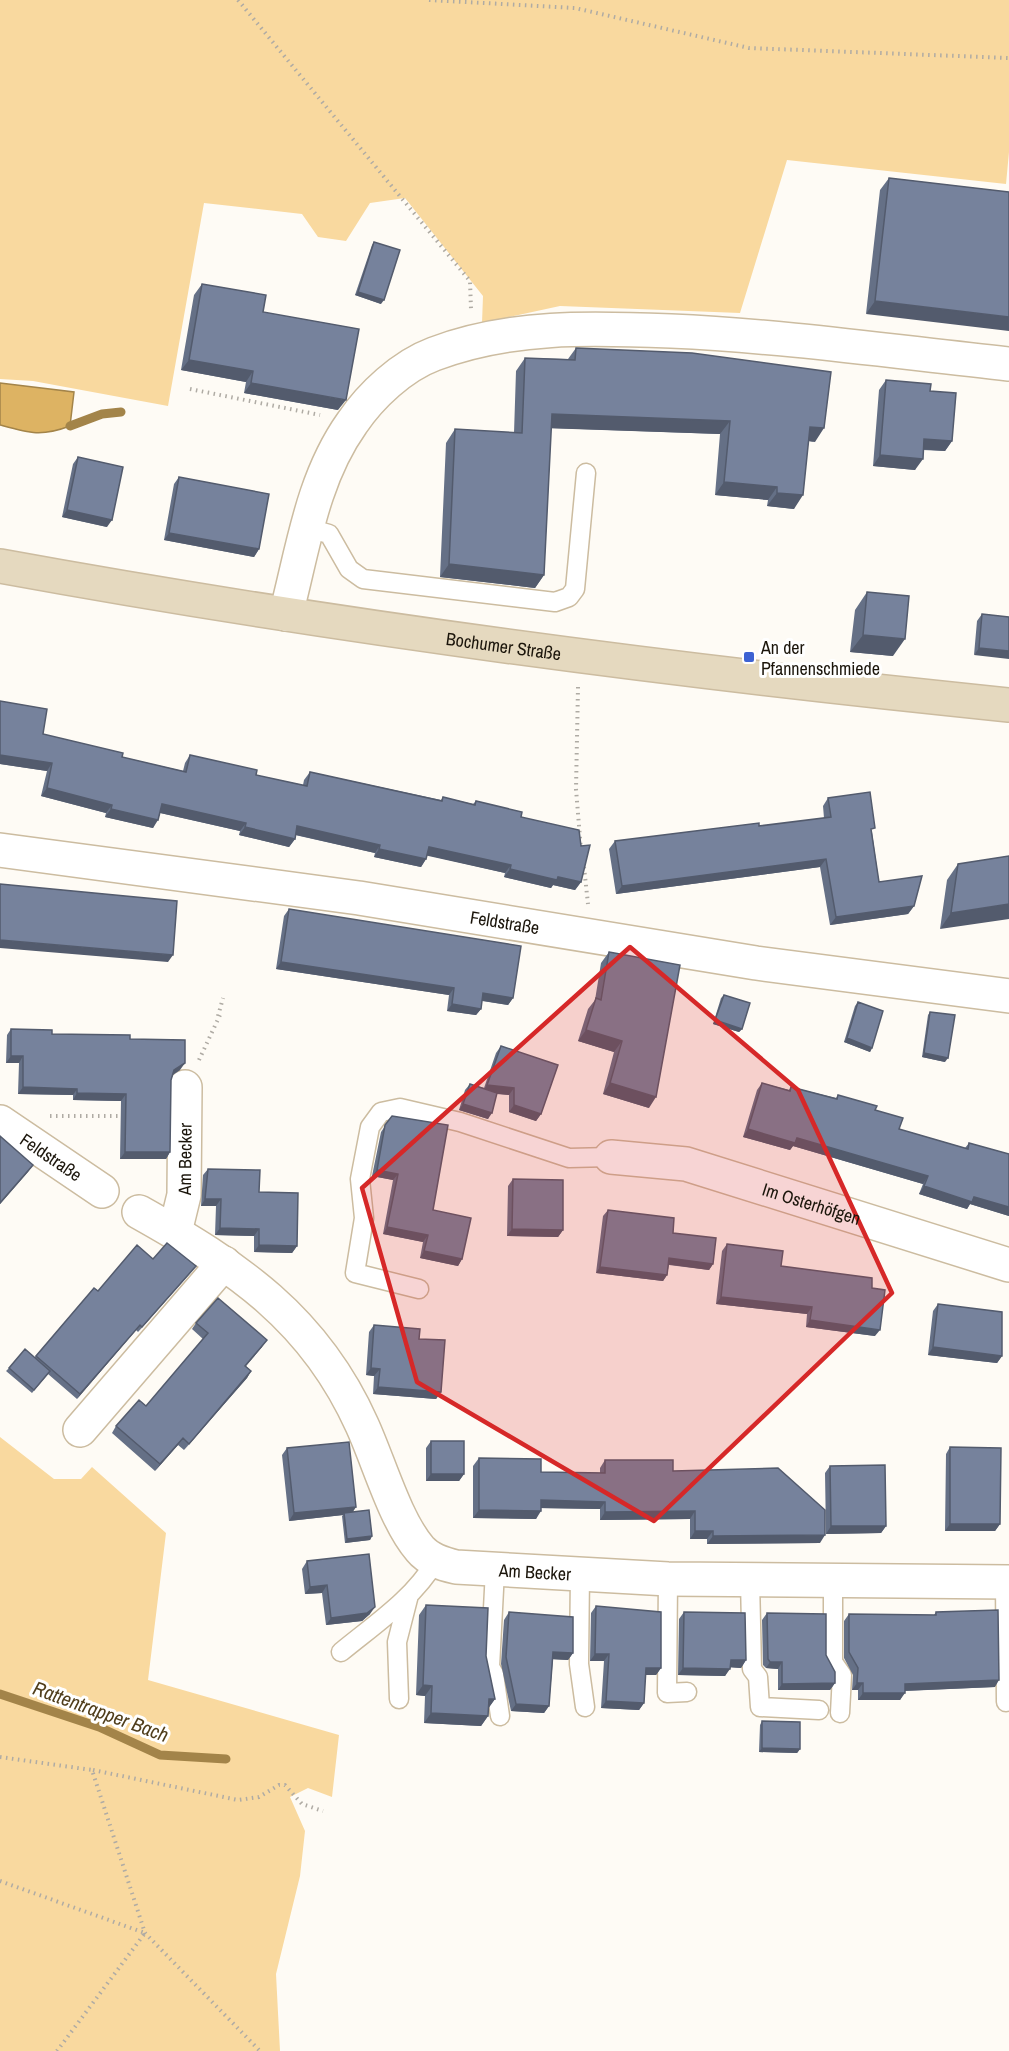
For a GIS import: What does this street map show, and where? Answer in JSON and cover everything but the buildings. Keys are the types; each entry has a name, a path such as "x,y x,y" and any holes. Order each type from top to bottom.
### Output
{"main road":[{"name":"Bochumer Straße","path":"0,566 286,614 583,656 851,689 1009,705"}],"street":[{"path":"286,614 318,487 331,456 353,421 380,391 405,370 432,355 473,342 559,328 766,337 1009,364"},
{"name":"Feldstraße","path":"0,850 359,898 592,934 756,963 1009,996"},
{"name":"Am Becker","path":"175,1232 184,1195 185,1087"},
{"name":"Feldstraße","path":"8,1127 102,1191"},
{"name":"Im Osterhöfgen","path":"611,1157 687,1164 1009,1265"},
{"path":"139,1212 224,1263 269,1296 298,1325 325,1358 362,1423 399,1514 420,1550 435,1562"},
{"path":"80,1430 224,1263"},
{"name":"Am Becker","path":"435,1562 456,1567 495,1570 668,1579 1007,1582"}],"lane":[{"path":"308,528 329,534 349,569 363,579 555,602 569,597 575,590 586,473"},
{"path":"419,1289 355,1273 364,1218 360,1179 370,1127 381,1112 400,1108 460,1122 569,1158 611,1157"},
{"path":"341,1652 410,1595 424,1580 435,1562"},
{"path":"495,1570 490,1667 494,1674 500,1716"},
{"path":"580,1574 579,1664 585,1707"},
{"path":"668,1579 667,1693 687,1692"},
{"path":"750,1580 752,1669 758,1677 760,1707 819,1710"},
{"path":"833,1581 833,1662 842,1675 840,1713"},
{"path":"1006,1702 1007,1582"},
{"path":"399,1699 397,1642 410,1595"}],"path":[{"path":"238,0 470,281 473,342"},
{"path":"429,0 575,8 749,48 1009,58"},
{"path":"190,389 353,421"},
{"path":"578,689 576,789 582,852"},
{"path":"583,863 592,934"},
{"path":"215,1026 223,998"},
{"path":"185,1087 220,1015"},
{"path":"8,1127 26,1116 128,1116"},
{"path":"0,1757 92,1770 238,1800 259,1797 279,1785 285,1785 302,1804 323,1811"},
{"path":"92,1770 145,1933"},
{"path":"0,1881 145,1933 260,2051"},
{"path":"57,2051 145,1933"}],"highlighted area":[{"path":"630,947 798,1090 892,1293 654,1521 417,1382 362,1188"}],"shaded area":[{"path":"0,0 1009,0 1009,152 1006,184 787,160 740,313 560,306 482,323 483,296 405,198 370,203 346,241 318,237 302,214 204,203 168,406 33,381 0,379"},
{"path":"0,383 74,392 70,426 51,432 35,433 0,425"},
{"path":"0,1437 54,1479 81,1479 92,1467 166,1533 148,1680 339,1735 332,1797 308,1788 290,1797 305,1831 300,1876 276,1974 280,2051 0,2051"}],"waterway":[{"path":"70,426 102,414 121,412"},
{"name":"Rattentrapper Bach","path":"0,1694 99,1727 160,1755 226,1759"}],"place":[{"name":"An der Pfannenschmiede","path":"749,657"}]}
